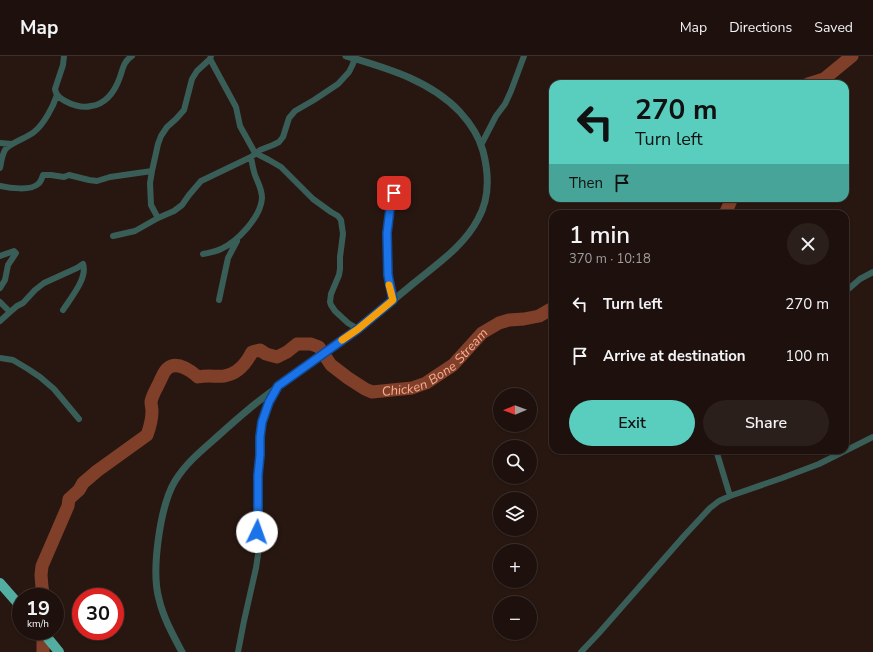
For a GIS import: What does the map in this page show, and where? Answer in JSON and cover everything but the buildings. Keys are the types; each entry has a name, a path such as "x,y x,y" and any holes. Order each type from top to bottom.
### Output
{"highway":[{"path":"0,583 12,597"},
{"path":"49,640 56,648"}],"street":[{"path":"64,56 63,65 55,90 57,95 67,102 81,107 97,105 109,98 116,87 125,61 132,56"},
{"path":"182,652 163,612 156,588 158,544 165,506 169,494 180,473 190,462 249,409 278,386 358,329 456,249 478,220 484,206 487,194 488,178 486,162 481,145 474,130 466,119 448,100 420,82 371,59 355,59 346,56"},
{"path":"481,145 496,116 505,104 524,56"},
{"path":"158,218 151,205 150,183 158,144 167,127 181,115 184,110 192,80 197,71 211,58 236,107 240,126 253,155 255,174 260,185 262,198 261,206 248,228 231,243 221,249 203,254"},
{"path":"113,236 135,231 180,207 201,181 260,150 279,142 283,136 289,118 295,111 338,84 349,72 355,59"},
{"path":"0,168 6,148 31,135 38,128 53,106 57,95"},
{"path":"0,143 14,144"},
{"path":"253,155 269,160 281,167 313,199 338,216 341,220 343,234 339,275 330,294 330,302 335,311 348,323 358,329"},
{"path":"0,186 13,188 32,187 38,184 43,175 64,177 70,175 97,181 116,176 152,171"},
{"path":"393,300 388,275 387,233 389,214 394,193 406,183"},
{"path":"219,300 228,258 241,234"},
{"path":"0,256 14,252 16,254 8,265 5,280 0,288"},
{"path":"0,321 17,306 23,303 44,283 83,264 84,271 81,280 63,310"},
{"path":"849,289 860,279 873,272"},
{"path":"0,302 10,312"},
{"path":"0,358 13,360 40,377 54,389 79,419"},
{"path":"238,652 259,548 257,539 257,488 262,422 269,402 278,386"},
{"path":"849,449 873,437"},
{"path":"717,454 730,496"},
{"path":"581,652 696,523 719,501 819,464 839,454"}],"waterway":[{"name":"Chicken Bone Stream","path":"821,80 852,56"},
{"name":"Chicken Bone Stream","path":"727,210 730,202"},
{"name":"Chicken Bone Stream","path":"42,588 42,566 68,506 69,499 79,490 83,483 97,471 147,435 152,417 151,402 153,394 163,374 168,368 172,366 180,366 198,377 224,376 229,375 241,368 252,352 260,350 266,354 277,357 287,352 297,344 311,344 319,347 331,365 365,389 372,392 412,388 426,383 453,365 482,333 499,323 509,320 539,316 549,310"},
{"name":"Chicken Bone Stream","path":"43,640 43,652"}],"slow traffic":[{"path":"342,340 358,329 393,300 389,285"}],"route":[{"path":"257,532 257,488 262,422 269,402 278,386 358,329 393,300 388,275 387,233 391,201 394,193"}]}
